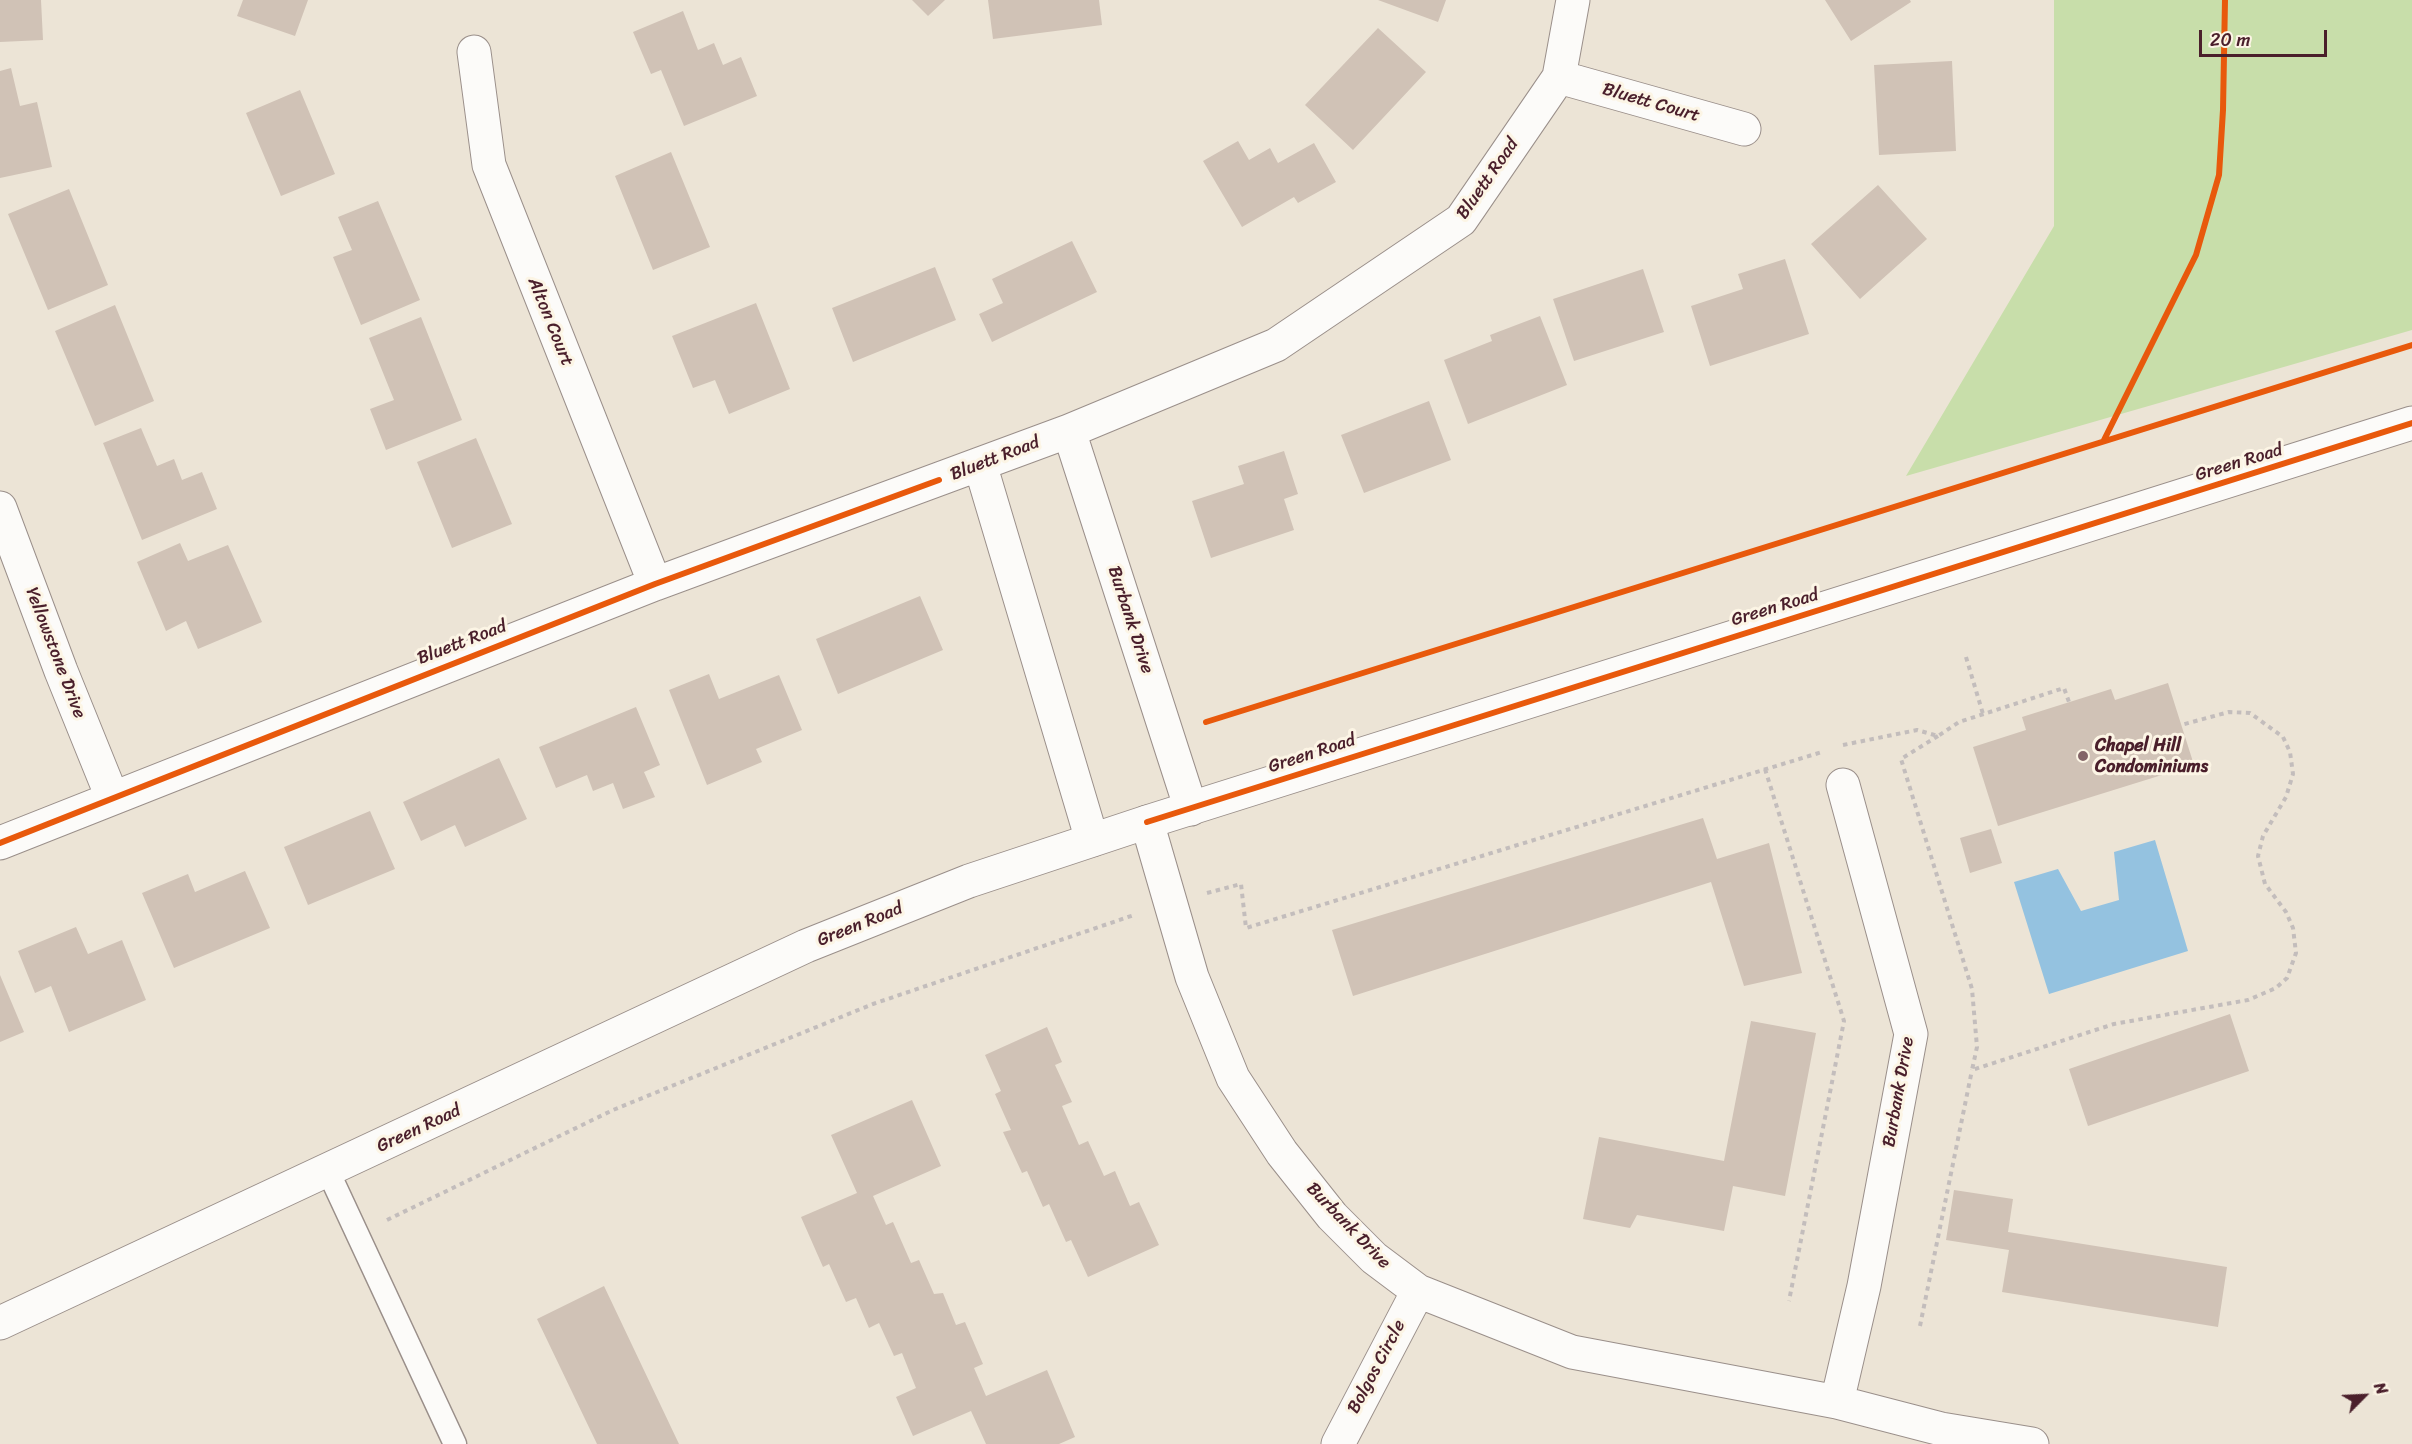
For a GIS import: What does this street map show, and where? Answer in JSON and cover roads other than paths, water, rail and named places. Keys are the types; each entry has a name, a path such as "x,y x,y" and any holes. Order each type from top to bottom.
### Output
{"street":[{"name":"Bluett Road","path":"0,843 655,584 1069,431 1276,345 1461,220 1559,77 1573,0"},
{"name":"Alton Court","path":"474,52 489,165 655,584"},
{"name":"Bluett Court","path":"1559,77 1744,129"},
{"name":"Green Road","path":"0,1323 806,946 969,881 1191,808 2412,423"},
{"name":"Burbank Drive","path":"1069,431 1191,808"},
{"path":"980,464 1092,840"},
{"name":"Yellowstone Drive","path":"0,508 61,671 112,797"},
{"name":"Burbank Drive","path":"1837,1402 1864,1286 1911,1035 1843,785"},
{"name":"Burbank Drive","path":"1147,822 1192,977 1233,1078 1281,1153 1332,1215 1374,1258 1418,1291 1572,1352 1837,1402 1941,1429 2032,1444"},
{"name":"Bolgos Circle","path":"1338,1444 1418,1291"}],"lane":[{"path":"328,1171 455,1444"}],"water":[{"path":"2155,840 2188,951 2049,994 2014,882 2058,869 2081,911 2119,900 2114,852"}],"place":[{"name":"Chapel Hill Condominiums","path":"2083,756"}]}
